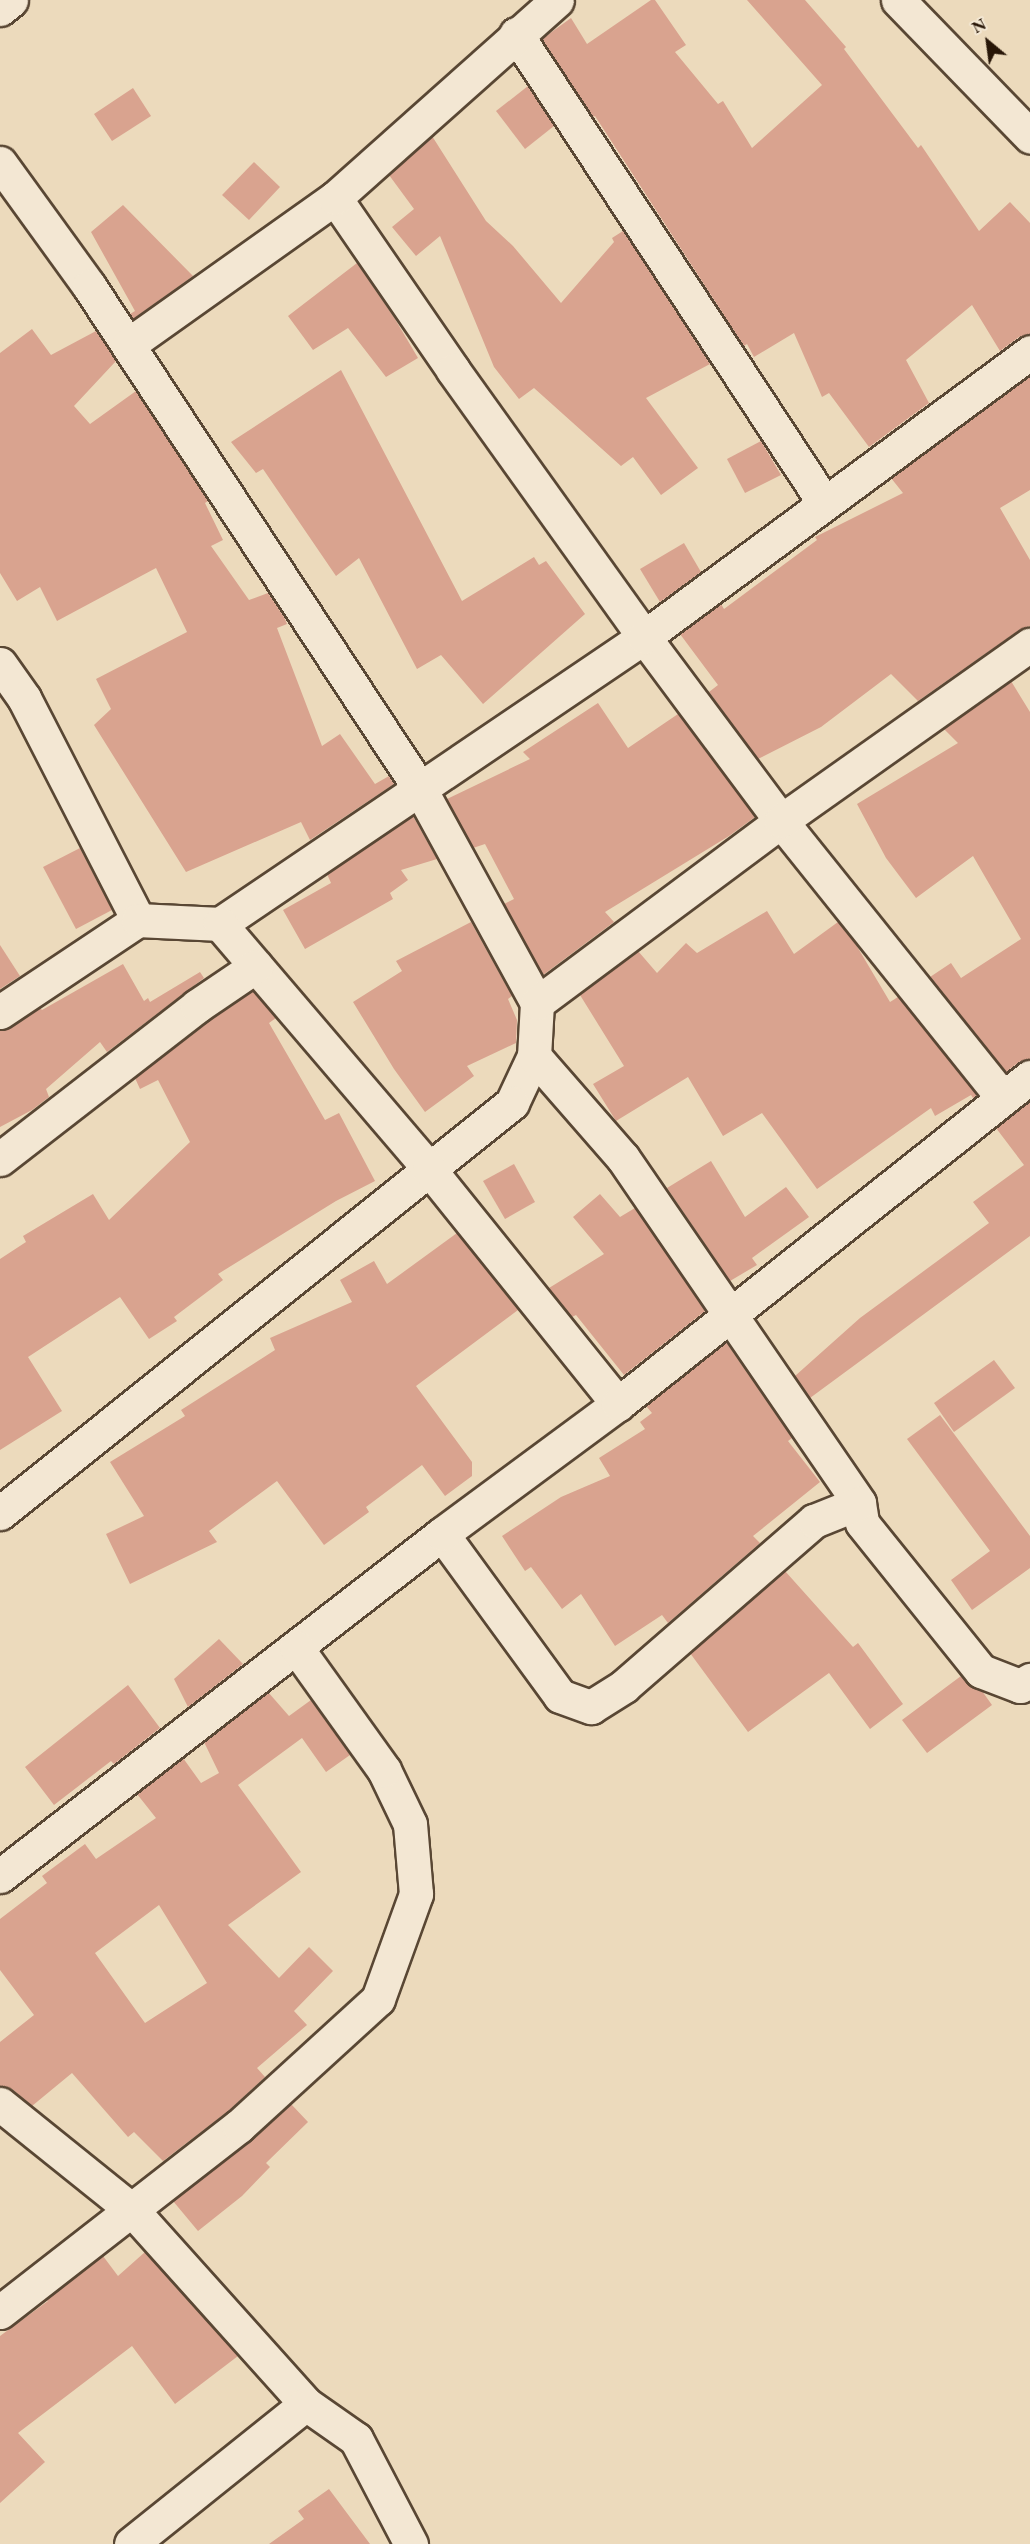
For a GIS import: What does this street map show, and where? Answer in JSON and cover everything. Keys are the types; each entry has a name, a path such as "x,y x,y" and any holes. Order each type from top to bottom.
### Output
{"street":[{"path":"0,9 11,0"},
{"path":"128,345 335,198 556,0"},
{"path":"898,0 1030,136"},
{"path":"516,34 825,504"},
{"path":"0,163 128,345 420,789 537,1003 534,1056 512,1103 0,1513"},
{"path":"335,198 453,370 644,637 781,821 1003,1098"},
{"path":"0,1012 138,920 220,924 644,637 1030,352"},
{"path":"537,1003 781,821 1025,658"},
{"path":"0,664 12,706 138,920"},
{"path":"220,924 429,1169 618,1404"},
{"path":"0,1159 197,1006 256,966"},
{"path":"534,1056 624,1158 729,1316 860,1503 862,1523 981,1671 1020,1686 1030,1680"},
{"path":"0,1876 441,1534 618,1404 1030,1077"},
{"path":"441,1534 560,1696 591,1707 624,1686 814,1521 860,1503"},
{"path":"0,2312 239,2127 378,1999 416,1894 410,1824 384,1770 296,1647"},
{"path":"0,2104 132,2210 306,2404 356,2439 411,2544"},
{"path":"131,2544 306,2404"}],"building":[{"path":"651,0 655,0 686,45 675,52 718,104 723,101 752,148 822,85 747,0 805,0 846,47 844,49 918,148 921,145 979,231 1010,202 1030,223 1030,334 1019,337 1000,351 972,305 906,360 929,403 869,447 829,393 822,397 794,333 754,357 747,344 744,346 595,116 593,117 542,39 571,18 587,44"},
{"path":"528,86 554,126 525,149 496,111"},
{"path":"133,88 151,116 112,141 94,114"},
{"path":"432,136 486,221 513,246 561,303 614,242 612,238 623,231 710,364 646,398 698,468 661,495 633,457 621,466 534,388 519,399 494,367 440,236 416,256 392,227 414,209 389,175"},
{"path":"254,162 280,187 249,220 222,195"},
{"path":"123,205 193,276 133,319 130,314 135,311 91,232"},
{"path":"357,263 418,358 386,377 348,328 313,350 288,316"},
{"path":"32,329 51,355 96,331 116,361 74,406 90,424 136,391 208,501 205,503 223,540 211,546 249,600 268,593 284,617 287,624 277,628 322,746 340,734 375,784 389,776 394,784 310,840 301,822 186,872 94,725 111,709 96,679 187,632 156,568 57,621 40,587 17,601 0,573 0,353"},
{"path":"341,370 462,601 534,557 539,565 546,561 585,614 483,704 441,655 417,669 359,558 336,576 263,469 256,473 231,442"},
{"path":"1030,375 1030,490 1000,508 1030,560 1030,626 1019,630 918,701 891,674 821,727 758,759 709,692 718,685 680,634 721,604 724,609 817,540 815,537 903,493 891,478"},
{"path":"761,441 781,475 745,493 727,459"},
{"path":"684,543 701,572 660,602 640,569"},
{"path":"1011,681 1030,712 1030,1059 1019,1062 1006,1072 930,977 951,963 961,978 1021,939 973,856 916,898 886,858 857,804 958,743 944,729"},
{"path":"598,703 628,748 678,714 755,817 729,836 605,912 614,922 543,975 504,904 514,899 485,844 473,848 447,799 530,759 523,752"},
{"path":"413,816 437,859 401,870 408,880 390,893 393,899 305,949 283,910 331,883 327,874"},
{"path":"80,848 112,910 76,929 43,867"},
{"path":"767,911 794,954 838,922 855,943 890,1002 898,997 977,1095 973,1098 971,1095 935,1116 931,1108 817,1189 762,1113 723,1136 688,1077 616,1121 593,1084 624,1066 580,995 638,951 657,973 686,943 697,953"},
{"path":"471,922 512,996 508,999 517,1020 516,1043 467,1066 474,1076 425,1112 394,1069 353,1002 402,971 396,961"},
{"path":"0,945 20,976 0,989"},
{"path":"123,964 144,1001 148,998 150,1002 200,972 204,978 107,1052 100,1042 46,1089 49,1097 32,1110 0,1127 0,1031 10,1028 40,1008 42,1010"},
{"path":"253,991 276,1018 269,1023 325,1120 339,1113 375,1181 336,1201 218,1274 223,1280 174,1317 177,1321 149,1339 120,1297 28,1357 62,1411 0,1450 0,1259 26,1242 23,1236 93,1194 109,1220 190,1142 158,1080 140,1089 135,1078 208,1021"},
{"path":"1030,1101 1030,1236 810,1398 795,1376 860,1318 989,1223 973,1202 1024,1165 996,1128"},
{"path":"711,1161 745,1217 786,1187 809,1217 752,1258 757,1265 730,1281 667,1188"},
{"path":"514,1164 535,1202 505,1219 483,1181"},
{"path":"600,1194 620,1217 635,1208 705,1311 624,1375 576,1315 572,1317 549,1288 604,1254 573,1217"},
{"path":"457,1233 518,1310 416,1386 472,1462 472,1476 445,1496 422,1465 366,1507 369,1512 324,1545 277,1481 209,1531 217,1542 130,1584 106,1534 144,1516 110,1462 185,1416 181,1410 275,1350 270,1338 352,1302 340,1280 374,1261 387,1284"},
{"path":"726,1342 792,1438 788,1441 820,1482 753,1536 760,1543 668,1623 662,1615 615,1646 581,1594 562,1609 531,1567 525,1571 502,1536 561,1497 610,1476 599,1458 645,1429 640,1422 652,1413 646,1406"},
{"path":"994,1360 1015,1388 954,1432 934,1403"},
{"path":"940,1415 1030,1536 1030,1568 972,1610 951,1580 990,1551 907,1439"},
{"path":"785,1571 853,1647 858,1643 903,1704 870,1729 829,1673 748,1732 690,1653"},
{"path":"219,1639 243,1664 188,1707 174,1679"},
{"path":"961,1676 967,1683 982,1691 992,1705 927,1753 902,1720"},
{"path":"128,1685 160,1728 114,1764 111,1761 54,1805 25,1767"},
{"path":"268,1692 289,1716 311,1700 350,1755 326,1772 302,1738 238,1785 301,1872 228,1925 279,1978 309,1947 333,1971 294,2011 307,2025 257,2068 265,2077 227,2112 163,2161 134,2132 128,2137 72,2073 32,2106 12,2089 0,2086 0,2042 34,2015 0,1970 0,1919 47,1883 42,1876 85,1844 96,1859 156,1818 137,1794 183,1758 201,1783 219,1773 204,1742","holes":["159,1905 207,1983 145,2023 95,1953"]},
{"path":"291,2104 308,2122 266,2163 270,2167 242,2196 198,2231 173,2201 251,2141"},
{"path":"145,2252 238,2356 175,2404 132,2346 18,2433 45,2462 0,2503 0,2336 48,2301 46,2300 103,2256 118,2276"},
{"path":"329,2489 370,2544 269,2544 304,2519 298,2511"}]}
